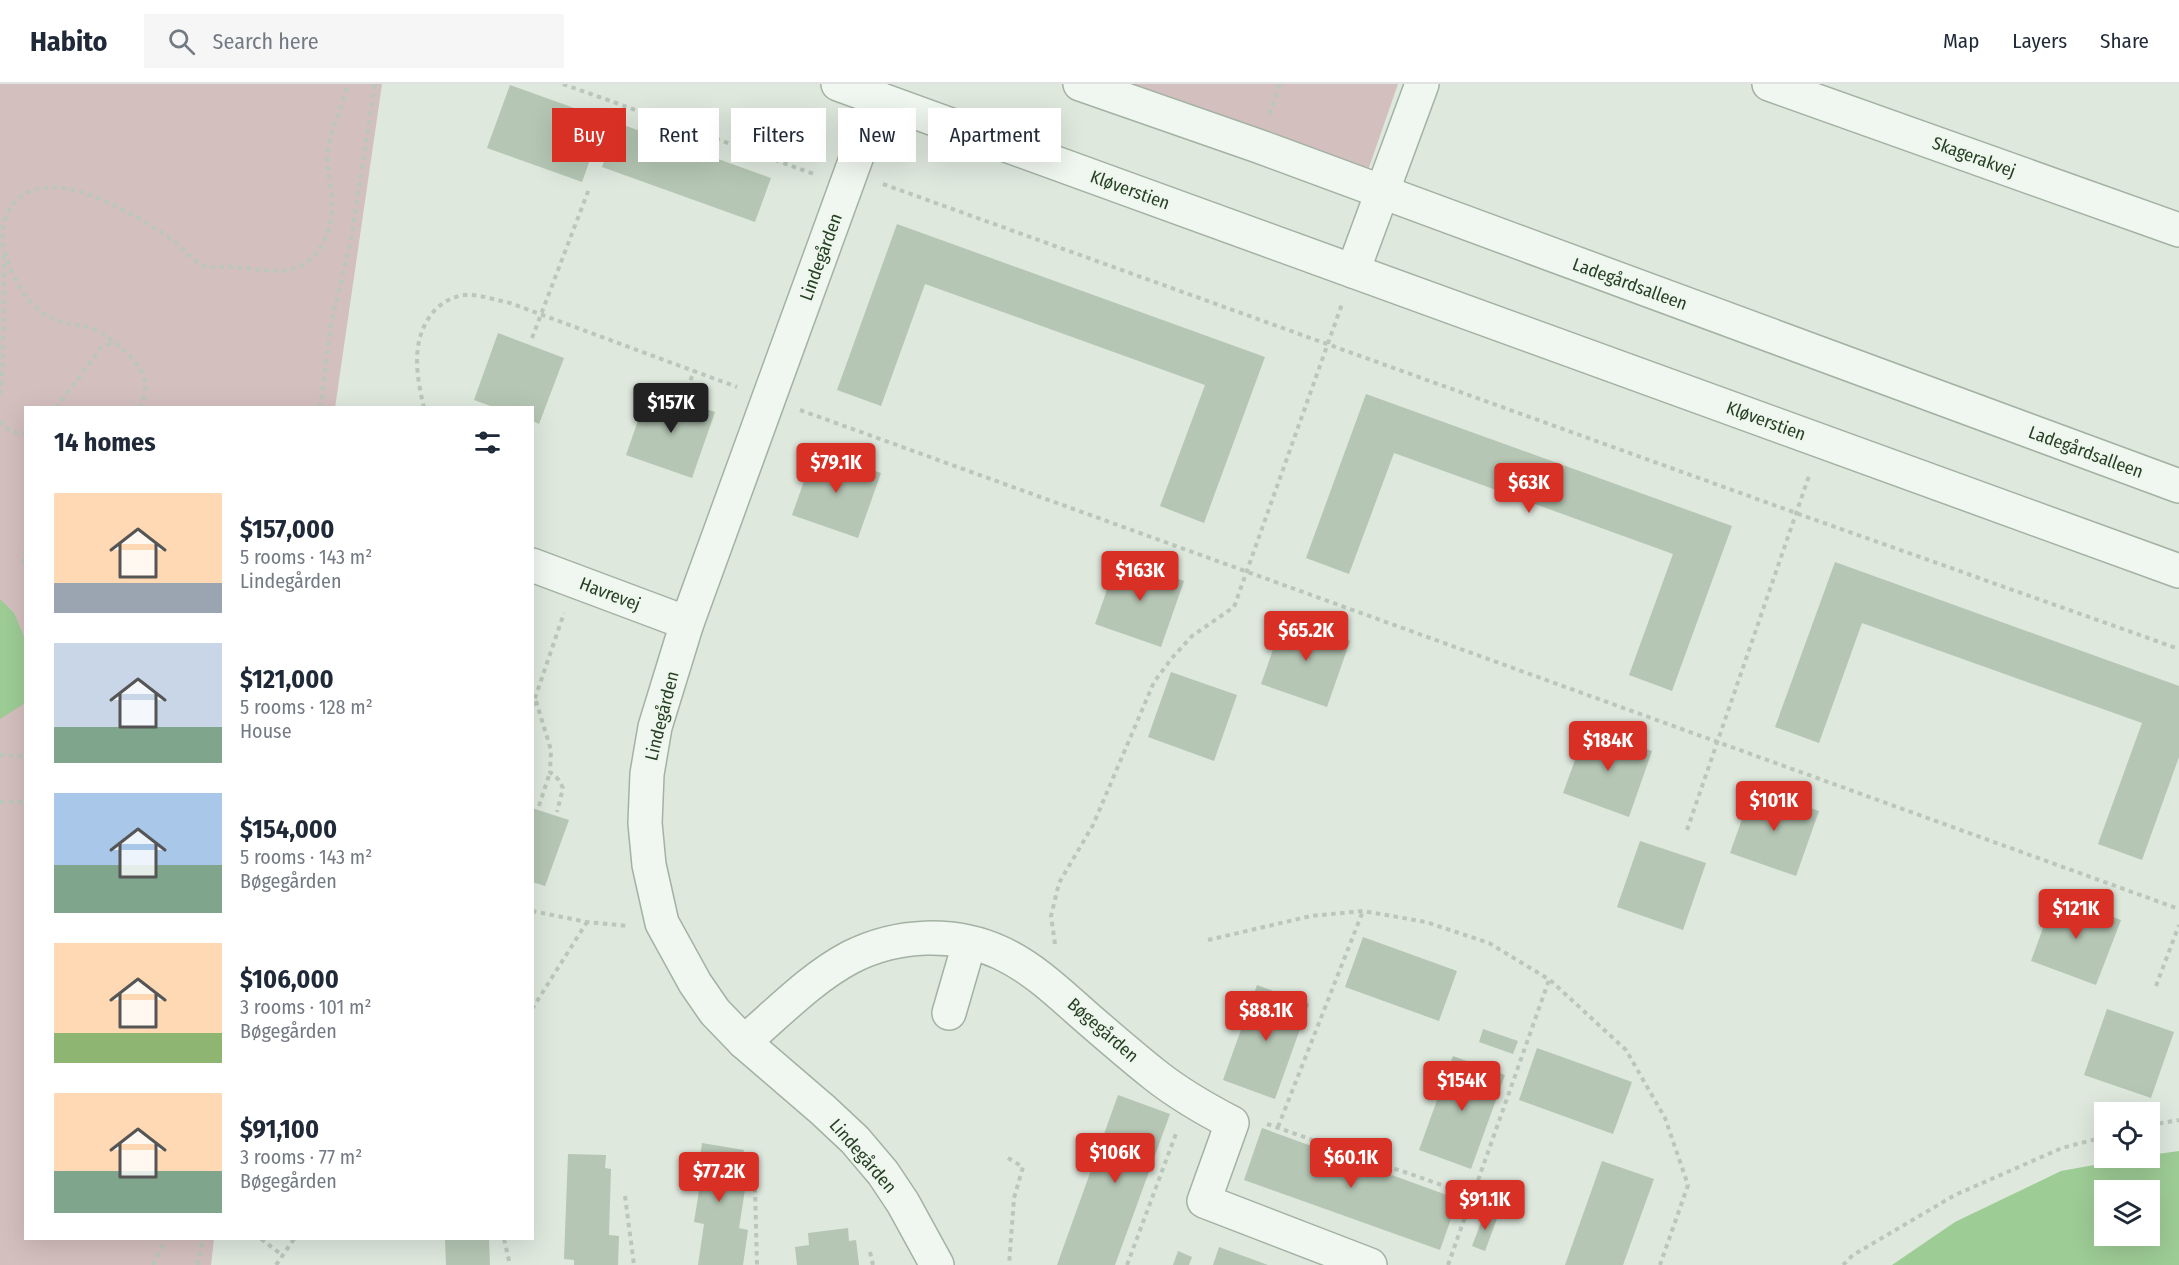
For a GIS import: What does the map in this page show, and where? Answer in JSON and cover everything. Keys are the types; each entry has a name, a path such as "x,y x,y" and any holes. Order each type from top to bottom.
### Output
{"street":[{"name":"Kløverstien","path":"838,84 2179,571"},
{"name":"Ladegårdsalleen","path":"1080,84 1258,146 2179,486"},
{"path":"1353,271 1422,84"},
{"name":"Skagerakvej","path":"1769,84 2179,230"},
{"name":"Lindegården","path":"878,98 687,623 655,727 647,774 646,844 662,923 695,984 715,1012 744,1042 855,1140 883,1173 903,1203 937,1265"},
{"name":"Havrevej","path":"534,566 687,623"},
{"name":"Bøgegården","path":"744,1042 820,978 850,958 897,941 927,937 1000,952 1042,979 1188,1100 1232,1123"},
{"path":"949,1013 969,944"},
{"path":"1232,1123 1204,1201 1370,1265"}],"path":[{"path":"0,394 3,362 4,250 2,230 8,213 17,202 27,194 43,189 61,188 85,192 106,201 175,243 205,267 235,267 275,272 292,270 313,256 327,236 332,202 327,162 328,148 348,84"},
{"path":"320,406 331,324 351,240 375,84"},
{"path":"563,84 849,179 1328,344 2179,649"},
{"path":"532,338 589,189"},
{"path":"4,250 20,288 34,306 51,318 97,331 114,342 140,369 146,390 141,406"},
{"path":"1042,979 1053,968 1056,961 1051,916 1059,883 1093,825 1154,682 1192,636 1234,607 1353,271"},
{"path":"424,406 417,375 419,344 424,322 443,302 464,295 510,303 2179,909"},
{"path":"58,406 101,348 114,342"},
{"path":"684,397 694,371"},
{"path":"0,421 4,428 18,434 24,433"},
{"path":"1687,830 1821,441"},
{"path":"534,704 574,581"},
{"path":"536,700 551,750 550,772 539,806"},
{"path":"0,755 24,756"},
{"path":"550,772 563,788 557,812"},
{"path":"0,802 24,802"},
{"path":"534,911 587,922 642,927 662,923"},
{"path":"1278,1127 1363,911"},
{"path":"1209,940 1311,916 1363,911 1426,921 1490,943 1550,980 1626,1050 1665,1118 1688,1185 1660,1265"},
{"path":"534,1006 587,922"},
{"path":"2157,986 2179,925"},
{"path":"1448,1265 1550,980"},
{"path":"1127,1265 1188,1100"},
{"path":"2160,1123 2179,1120"},
{"path":"1232,1123 1255,1122 1278,1127 1473,1196"},
{"path":"1842,1265 1853,1255 1955,1195 2062,1148 2094,1140"},
{"path":"1008,1158 1023,1167 1014,1198 1009,1265"},
{"path":"755,1188 757,1265"},
{"path":"625,1196 634,1265"},
{"path":"153,1265 165,1240"},
{"path":"198,1265 203,1240"},
{"path":"262,1240 282,1255"},
{"path":"276,1265 293,1240"},
{"path":"504,1240 510,1265"},
{"path":"870,1252 873,1265"}],"shaded area":[{"path":"0,84 382,84 335,406 24,406 24,1240 214,1240 211,1265 0,1265"},
{"path":"1120,84 1398,84 1367,173"},
{"path":"0,599 14,613 24,637 24,704 0,719"},
{"path":"2179,1151 2179,1265 1892,1265 1955,1222 2061,1171 2094,1165 2094,1168 2160,1168 2160,1154"}],"building":[{"path":"510,85 574,108 552,108 552,162 589,162 582,182 487,148"},
{"path":"626,126 638,130 638,162 719,162 719,159 771,178 755,222 602,167 604,162 626,162"},
{"path":"897,224 1265,357 1204,523 1160,506 1205,385 925,284 881,406 837,390"},
{"path":"498,333 564,358 539,424 534,422 534,406 490,406 474,400"},
{"path":"649,389 715,412 692,478 626,455"},
{"path":"1366,394 1732,526 1672,691 1629,675 1673,554 1394,453 1349,574 1306,558"},
{"path":"815,450 881,473 858,538 792,515"},
{"path":"1118,558 1184,581 1161,647 1095,624"},
{"path":"1835,562 2179,686 2179,757 2142,860 2098,844 2142,723 1862,623 1819,743 1775,727"},
{"path":"1284,618 1350,641 1327,707 1261,684"},
{"path":"1171,672 1237,695 1214,761 1148,737"},
{"path":"1587,727 1652,751 1629,817 1563,793"},
{"path":"1753,788 1819,811 1796,876 1730,853"},
{"path":"534,809 569,820 545,886 534,883"},
{"path":"1640,841 1706,863 1683,930 1617,907"},
{"path":"2055,895 2121,920 2096,985 2031,961"},
{"path":"1363,937 1457,971 1439,1021 1345,987"},
{"path":"1257,985 1309,1004 1275,1099 1223,1080"},
{"path":"2107,1009 2174,1032 2151,1098 2084,1075"},
{"path":"1483,1029 1518,1041 1513,1054 1479,1042"},
{"path":"1537,1048 1632,1082 1613,1134 1519,1100"},
{"path":"1453,1056 1505,1075 1471,1169 1419,1150"},
{"path":"1118,1095 1170,1114 1115,1265 1057,1265"},
{"path":"1262,1128 1458,1199 1440,1250 1244,1180"},
{"path":"702,1143 744,1150 742,1162 749,1164 739,1228 748,1230 743,1265 698,1265 704,1224 694,1222 699,1191 682,1189 687,1155 700,1157"},
{"path":"568,1154 606,1155 605,1168 611,1169 609,1235 619,1236 618,1265 574,1265 574,1260 564,1259"},
{"path":"1602,1161 1654,1179 1623,1265 1565,1265"},
{"path":"1485,1212 1498,1216 1485,1251 1472,1246"},
{"path":"848,1228 849,1241 856,1240 859,1265 797,1265 795,1247 809,1245 808,1233"},
{"path":"445,1240 489,1240 490,1265 446,1265"},
{"path":"1219,1247 1268,1265 1213,1265"},
{"path":"1178,1251 1192,1257 1189,1265 1173,1265"}]}
